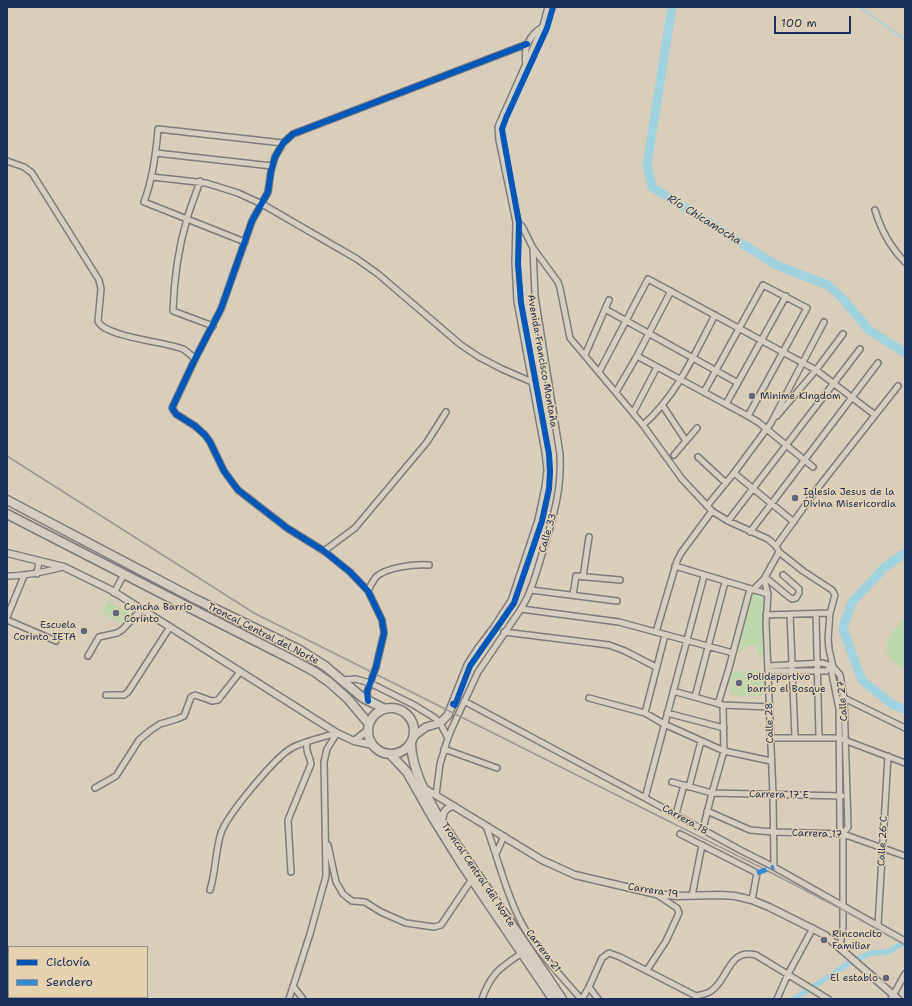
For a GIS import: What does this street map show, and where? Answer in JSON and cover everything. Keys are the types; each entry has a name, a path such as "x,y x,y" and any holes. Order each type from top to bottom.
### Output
{"highway":[{"name":"Troncal Central del Norte","path":"7,500 193,598 298,649 318,661 342,680 355,693 385,709"},
{"name":"Troncal Central del Norte","path":"7,514 292,658 315,672 344,695 369,727"},
{"path":"395,708 407,715 412,722 412,739 404,750 397,753 390,754 380,751 373,745 369,738 369,727 375,714 385,709 395,708"},
{"name":"Troncal Central del Norte","path":"412,739 413,761 424,788 442,822 562,999"},
{"name":"Troncal Central del Norte","path":"390,754 407,772 433,818 472,879 553,999"}],"main road":[{"name":"Avenida Francisco Montaña","path":"440,723 450,712 468,666 512,601 539,520 546,487 548,470 546,452 518,301 516,263 517,222 500,140 499,127 544,26 549,7"},
{"path":"412,739 426,727 440,723"}],"street":[{"path":"526,65 525,51 527,44 531,36 544,26"},
{"path":"368,701 370,683 376,667 384,633 382,620 368,591 350,572 324,551 287,528 241,494 224,471 205,435 195,426 174,412 172,408 221,309 252,221 268,192 272,166 283,143 294,134 527,44"},
{"path":"245,242 144,202 152,177 158,129 283,143"},
{"path":"156,153 272,166"},
{"path":"7,161 24,167 32,173 99,280 101,289 99,324 106,328 148,342 180,348 188,352 195,360"},
{"path":"152,177 200,182 238,193 262,204 357,259 378,274 461,345 479,357 502,370 532,382"},
{"path":"200,182 187,219 177,264 173,311 213,326"},
{"path":"876,210 878,220 888,240 905,262"},
{"path":"517,222 522,226 533,248 558,282 570,338 643,425 682,480 712,511 728,521 768,539 776,546 779,552 803,571 832,590 835,596 830,613 828,639 833,667"},
{"name":"Calle 33","path":"436,796 440,764 444,749 464,701 478,672 521,609 531,590 560,490 560,454 535,296 533,248"},
{"path":"599,372 648,279 816,370 875,415"},
{"path":"704,392 763,284 786,296 807,308 748,416"},
{"path":"616,392 637,356 671,291"},
{"path":"726,404 786,296"},
{"path":"585,355 609,300"},
{"path":"605,309 738,383"},
{"path":"643,425 663,406 680,380 715,315"},
{"path":"707,506 767,430 824,322"},
{"path":"771,423 816,370 843,334"},
{"path":"728,521 860,349"},
{"path":"637,356 748,416 813,467"},
{"path":"750,532 878,363"},
{"path":"633,413 657,367"},
{"path":"776,546 817,490 898,386"},
{"path":"663,406 686,441"},
{"path":"324,551 356,528 427,442 446,412"},
{"path":"674,455 697,428"},
{"path":"698,457 726,483"},
{"path":"734,473 794,522"},
{"path":"656,632 675,566 681,553 712,511"},
{"path":"583,577 589,537"},
{"path":"703,829 724,751 724,728 720,705 733,653 751,590 764,578 779,552"},
{"path":"7,553 64,567 114,592 337,733 354,741 373,745"},
{"path":"37,574 39,561"},
{"path":"368,591 377,576 387,571 421,564 429,565"},
{"path":"675,566 704,576 768,594"},
{"path":"7,576 37,574 64,567"},
{"path":"114,592 124,574"},
{"path":"764,578 792,599 796,598 799,593 799,589 783,574"},
{"path":"24,576 7,618 56,641"},
{"path":"573,595 576,576 620,580"},
{"path":"645,798 704,576"},
{"name":"Calle 28","path":"764,578 768,594 766,615 772,760 774,867"},
{"path":"695,697 725,582"},
{"path":"531,590 617,601"},
{"path":"88,656 99,638 122,630 142,609"},
{"path":"521,609 620,622 733,653"},
{"path":"766,615 830,613"},
{"path":"790,614 795,738"},
{"path":"816,614 819,738"},
{"path":"106,695 124,695 128,692 170,626"},
{"path":"504,632 609,645 626,651 656,667"},
{"path":"644,713 666,635"},
{"path":"768,668 792,664 816,663 823,663 833,667"},
{"path":"768,668 792,671 826,671 833,667"},
{"name":"Calle 27","path":"833,667 832,674 839,709 840,828 843,834 844,927 840,947"},
{"name":"Calle 27","path":"833,667 840,675 844,698 848,827 843,834"},
{"path":"95,788 116,776 139,740 151,730 160,724 184,716 190,697 195,695 212,701 218,700 240,672"},
{"path":"342,680 356,679 370,683 420,709 440,723 448,738"},
{"path":"673,691 720,705 770,707"},
{"path":"837,696 905,728"},
{"path":"589,698 644,713 664,724 724,751 772,760"},
{"name":"Carrera 18","path":"464,701 774,867 905,940"},
{"path":"667,713 724,728"},
{"path":"354,741 369,727"},
{"path":"210,890 222,831 261,778 290,749 337,733"},
{"path":"289,999 326,876 324,762 327,749 337,733"},
{"path":"771,738 839,738 905,763"},
{"path":"676,814 702,741"},
{"path":"291,872 288,820 311,764 306,750 308,742"},
{"path":"444,749 497,768"},
{"name":"Calle 26 C","path":"878,925 888,756"},
{"name":"Carrera 17 E","path":"672,782 712,792 847,796"},
{"name":"Carrera 19","path":"424,788 542,860 569,873 656,894 677,896 721,895 752,900 825,934 894,998"},
{"path":"442,822 443,813 454,806"},
{"name":"Carrera 17","path":"707,811 750,830 843,834 905,856"},
{"name":"Carrera 21","path":"486,826 509,896 518,917 542,954 582,999"},
{"path":"680,834 757,873 752,900"},
{"path":"325,835 336,882 343,894 352,901 366,902 381,912 406,923 438,926 444,921 472,879"},
{"path":"496,854 504,836"},
{"path":"692,896 702,845"},
{"path":"648,970 666,941 679,913 677,908 656,894"},
{"path":"777,999 788,974 813,928"},
{"path":"482,999 487,986 496,972 522,953"},
{"path":"582,999 602,958 609,953 648,970 695,997 712,990 734,960 744,954 756,955 828,999"},
{"path":"894,998 905,974"},
{"path":"293,986 303,999"},
{"path":"589,987 598,999"}],"green space":[{"path":"752,593 759,594 763,597 765,656 760,657 756,646 751,644 741,652 738,652"},
{"name":"Cancha Barrio Corinto","path":"108,601 130,613 124,625 102,613"},
{"path":"905,616 905,670 887,655 887,649 889,638"},
{"name":"Polideportivo barrio el Bosque","path":"731,671 749,671 747,696 730,695"},
{"path":"750,671 764,671 763,696 749,696"}],"waterway":[{"name":"Río Chicamocha","path":"672,7 647,165 652,187 776,265 828,285 843,299 869,330 905,353"},
{"path":"860,7 905,40"},
{"name":"Río Chicamocha","path":"905,553 885,567 852,602 843,628 862,680 893,705 905,709"},
{"path":"794,999 851,962 871,953 888,952 905,943"}],"railway":[{"path":"7,456 254,613 764,869 843,910 905,945"}],"marked path":[{"path":"757,873 774,867"}],"cycle path":[{"path":"453,704 455,705 470,666 514,603 542,521 549,489 549,454 521,303 518,264 519,223 502,129 547,28 553,7"},
{"path":"368,701 367,692 376,667 384,633 382,620 368,591 350,572 324,551 287,528 238,490 224,471 205,435 195,426 176,414 172,408 221,309 252,221 268,192 275,157 283,143 293,134 527,44"}],"place":[{"name":"Minime Kingdom","path":"752,396"},
{"name":"Iglesia Jesus de la Divina Misericordia","path":"795,498"},
{"name":"Cancha Barrio Corinto","path":"116,613"},
{"name":"Escuela Corinto IETA","path":"84,631"},
{"name":"Polideportivo barrio el Bosque","path":"739,683"},
{"name":"Rinconcito Familiar","path":"824,940"},
{"name":"El establo","path":"886,978"}]}
